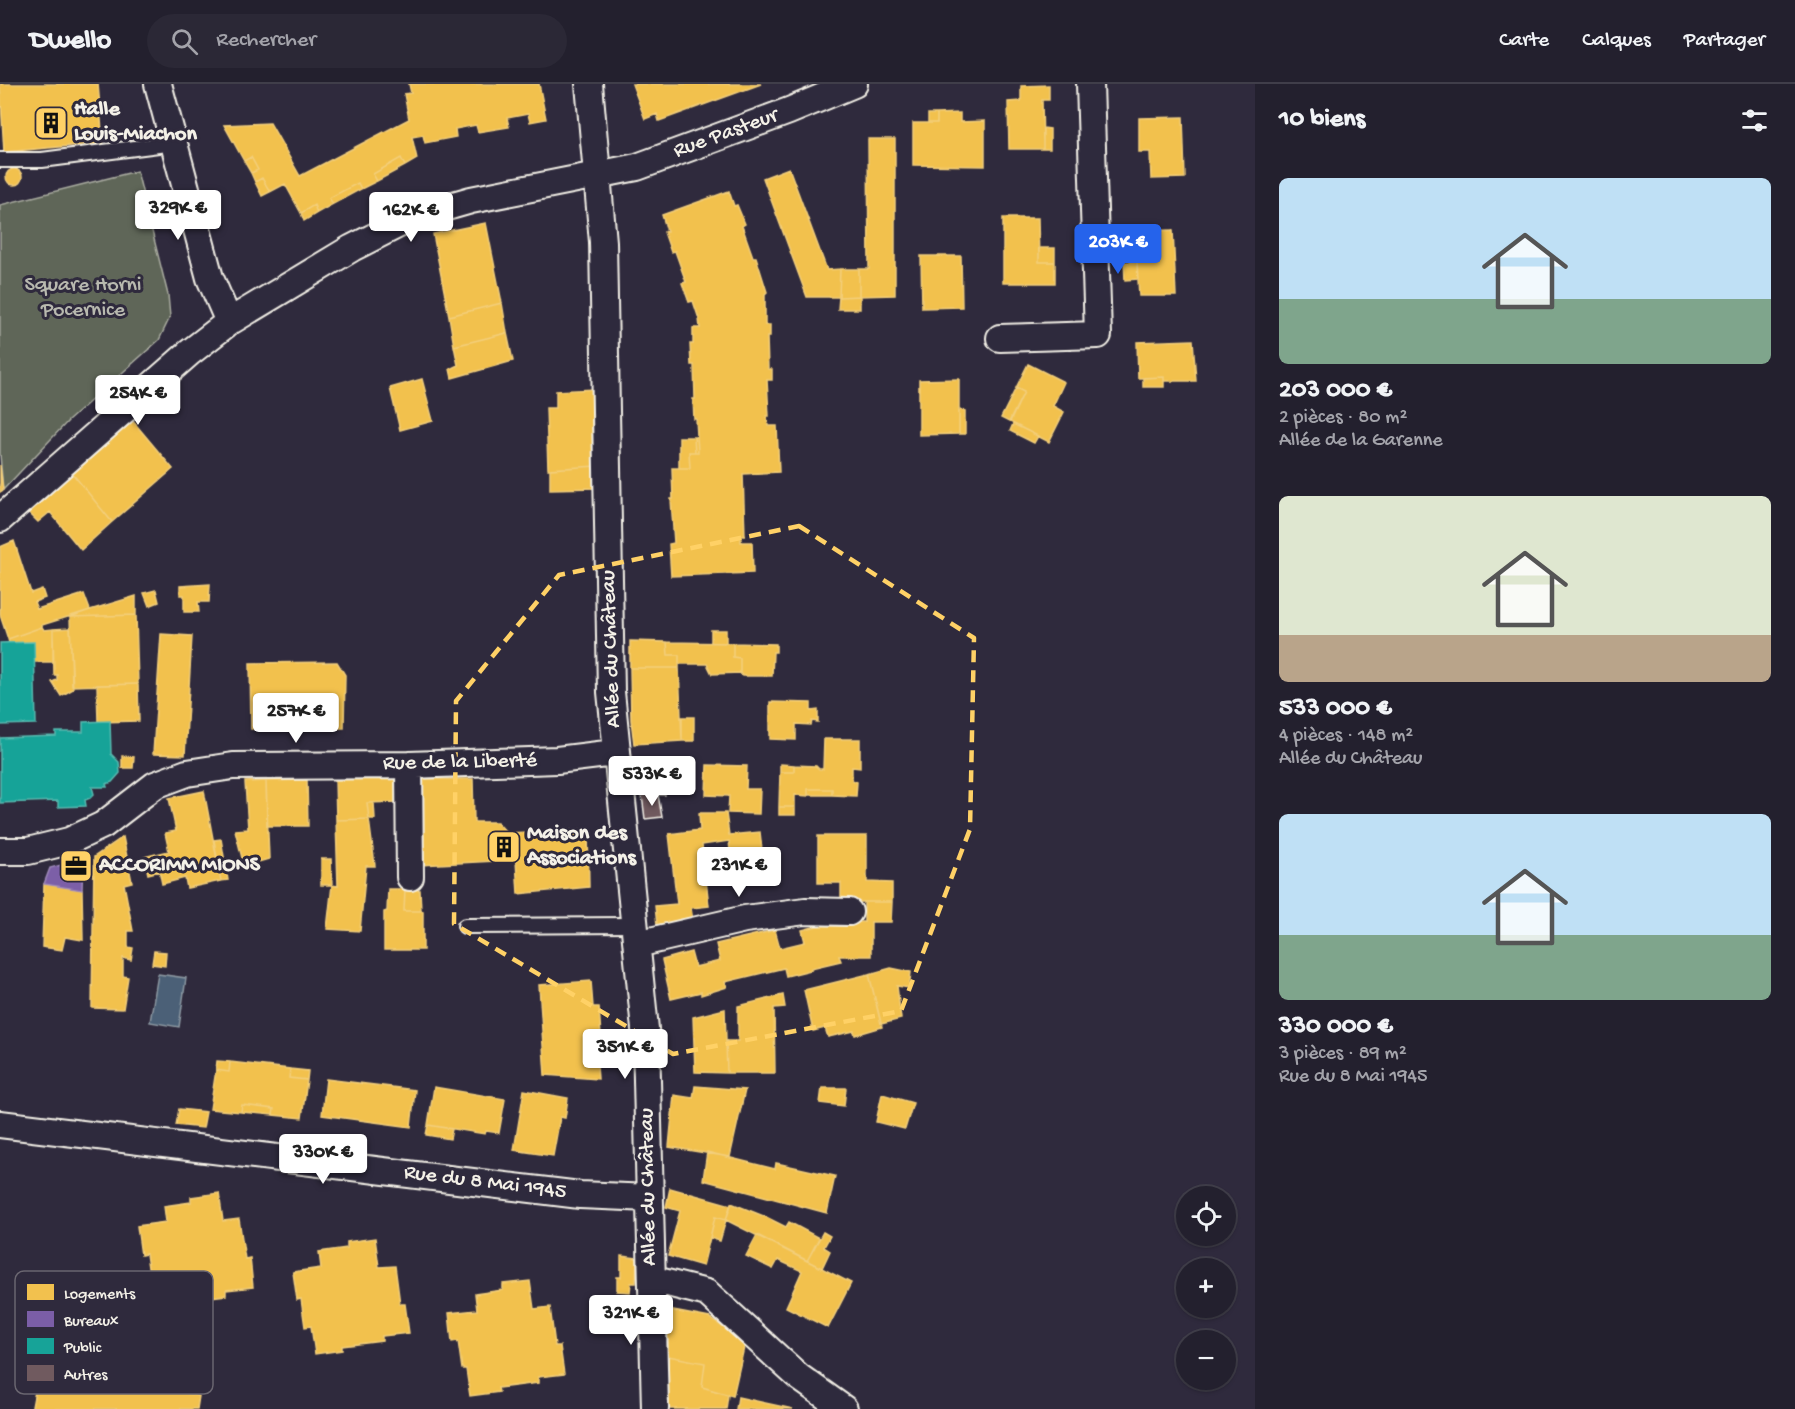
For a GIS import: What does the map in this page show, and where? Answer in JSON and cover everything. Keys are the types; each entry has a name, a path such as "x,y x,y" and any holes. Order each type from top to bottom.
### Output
{"street":[{"path":"158,84 210,278 229,322"},
{"name":"Allée du Château","path":"589,84 604,264 611,692 615,753 646,1039 655,1409"},
{"name":"Rue Pasteur","path":"0,519 189,353 229,322 352,248 415,216 471,200 638,167 789,111 854,84"},
{"path":"1000,338 1098,335 1090,84"},
{"name":"Rue de la Liberté","path":"0,851 28,851 69,841 103,825 155,785 188,773 233,766 409,765 557,760 615,753"},
{"path":"409,765 410,877"},
{"path":"636,934 805,911 849,912"},
{"name":"Rue du 8 Mai 1945","path":"0,1124 580,1195 650,1198"},
{"path":"652,1281 707,1293 799,1377 844,1409"}],"lane":[{"path":"0,160 42,160 174,143"},
{"path":"465,926 636,934"}],"highlighted area":[{"path":"799,526 974,638 970,829 901,1011 673,1054 454,924 456,701 559,575"}],"green space":[{"name":"Square Horni Pocernice","path":"137,171 168,295 170,317 159,340 68,421 3,490 0,454 0,205"}],"water":[{"path":"158,974 186,978 179,1027 150,1022"}],"building: Logements":[{"name":"Halle Louis-Miachon","path":"0,84 98,84 103,143 4,152"},
{"path":"409,84 539,84 546,119 530,122 528,114 507,118 509,127 478,132 476,125 455,129 456,137 425,143 423,135 412,137 417,159 405,166 401,158 373,174 377,181 361,189 358,183 329,198 333,204 317,213 314,205 301,213 285,184 270,192 262,178 255,182 251,173 258,170 251,157 244,161 224,125 270,123 300,176 409,119 404,94 411,93"},
{"path":"632,84 761,84 659,121 657,114 645,119"},
{"path":"1049,85 1049,100 1042,100 1043,149 1009,149 1008,102 1021,101 1021,86"},
{"path":"960,113 960,122 985,121 985,166 913,165 913,123 937,123 937,114"},
{"path":"928,114 937,114 937,123 928,123"},
{"path":"1183,117 1185,178 1151,179 1150,152 1139,152 1139,118"},
{"path":"1043,128 1050,129 1050,149 1043,149"},
{"path":"868,139 895,139 895,295 859,296 859,269 869,269"},
{"path":"251,157 258,170 251,173 244,161"},
{"path":"401,158 405,166 377,181 373,174"},
{"path":"789,168 827,270 840,269 839,297 807,297 763,178"},
{"path":"11,169 17,169 22,177 20,183 11,185 6,180 6,174"},
{"path":"262,178 270,192 262,196 255,182"},
{"path":"358,183 361,189 333,204 329,198"},
{"path":"729,191 734,206 737,205 745,224 742,226 753,257 756,257 767,292 765,294 765,325 770,325 770,337 767,337 768,369 772,369 772,380 767,380 769,416 767,416 768,426 777,426 779,472 743,474 745,536 741,536 741,542 752,542 753,573 671,576 669,544 674,543 671,499 673,499 672,468 690,468 689,452 698,452 693,399 695,399 694,365 691,365 690,344 693,344 693,328 700,328 693,301 689,302 682,283 686,282 675,251 671,252 664,232 667,231 662,215"},
{"path":"314,205 317,213 304,221 301,213"},
{"path":"1003,218 1038,218 1039,262 1055,262 1055,283 1003,283"},
{"path":"486,223 502,303 449,316 433,234"},
{"path":"1173,230 1176,296 1139,296 1135,231"},
{"path":"1039,248 1055,248 1055,262 1039,262"},
{"path":"921,256 961,256 962,307 922,308"},
{"path":"1124,262 1137,262 1138,279 1125,280"},
{"path":"840,269 859,269 859,296 839,297"},
{"path":"860,296 860,309 838,309 839,297"},
{"path":"502,303 507,333 454,346 449,316"},
{"path":"507,333 513,361 452,378 450,369 458,365 454,346"},
{"path":"1193,340 1196,381 1164,381 1164,377 1138,378 1137,342"},
{"path":"1028,364 1064,382 1053,406 1064,412 1049,442 1010,422 1024,392 1016,388"},
{"path":"1164,377 1164,387 1143,387 1143,378"},
{"path":"422,379 433,421 400,430 390,388"},
{"path":"959,379 959,434 919,435 919,380"},
{"path":"1016,388 1024,392 1009,422 1001,418"},
{"path":"596,389 597,466 548,469 546,408 556,408 556,391"},
{"path":"959,410 965,411 965,434 959,434"},
{"path":"132,420 173,469 112,522 72,473"},
{"path":"1013,424 1038,436 1034,443 1010,431"},
{"path":"679,437 694,437 695,452 689,452 690,468 679,468"},
{"path":"694,437 697,437 698,452 695,452"},
{"path":"0,465 3,490 0,492"},
{"path":"597,466 598,488 550,489 550,469"},
{"path":"72,473 112,522 81,550 50,512 38,522 28,512"},
{"path":"14,541 31,593 42,589 45,598 34,602 37,609 84,594 90,610 42,625 42,627 8,639 0,615 0,547"},
{"path":"210,584 209,602 198,602 199,612 184,612 184,595 180,595 180,586"},
{"path":"156,590 159,602 149,606 144,593"},
{"path":"136,596 136,615 70,617 90,610"},
{"path":"136,615 138,684 72,686 70,617"},
{"path":"42,627 44,630 53,629 53,662 34,662 34,642 9,643 8,639"},
{"path":"70,628 73,689 61,696 52,682 57,680 57,675 54,675 53,629"},
{"path":"711,630 726,630 726,643 711,643"},
{"path":"161,634 192,636 185,755 153,754"},
{"path":"630,641 667,642 668,655 679,655 679,668 630,668"},
{"path":"667,642 733,643 733,657 740,658 740,673 712,674 707,664 679,664 679,655 668,655"},
{"path":"733,643 776,644 776,652 773,652 772,676 742,676 740,658 733,657"},
{"path":"337,662 345,675 344,728 251,729 250,663"},
{"path":"630,668 679,668 682,741 634,744"},
{"path":"138,684 139,721 98,722 97,685"},
{"path":"770,702 811,703 811,711 818,710 818,722 812,721 811,725 796,724 796,740 770,739"},
{"path":"682,717 694,717 694,741 682,741"},
{"path":"824,739 860,739 860,768 852,767 852,780 857,782 856,796 832,795 832,789 808,789 808,796 795,795 795,807 779,807 780,772 794,772 794,765 816,766 823,769"},
{"path":"122,756 134,757 133,768 122,768"},
{"path":"780,764 794,765 794,772 780,772"},
{"path":"707,765 747,766 746,789 760,789 759,814 728,813 729,796 706,795"},
{"path":"397,778 398,802 367,803 369,819 336,820 335,780"},
{"name":"Maison des Associations","path":"420,779 473,779 474,822 497,822 507,833 588,829 589,887 518,894 516,860 420,865"},
{"path":"307,780 308,826 267,826 266,781"},
{"path":"266,781 269,859 244,866 235,830 248,829 245,782"},
{"path":"808,789 832,789 832,795 808,795"},
{"path":"204,791 221,881 187,888 185,878 162,884 156,854 169,851 165,833 176,831 169,798"},
{"path":"367,803 374,803 375,819 369,819"},
{"path":"779,807 795,807 795,815 779,815"},
{"path":"699,813 726,813 729,835 760,832 765,877 733,880 729,841 702,845 709,906 691,908 693,921 657,925 655,906 677,904 669,834 700,830"},
{"path":"369,819 375,866 366,866 360,931 327,929 332,885 338,886 336,820"},
{"path":"818,836 867,836 867,882 892,883 892,902 841,902 841,883 818,883"},
{"path":"123,837 132,882 124,884 133,931 128,931 128,947 133,948 131,960 123,958 123,976 128,977 123,1009 92,1008 94,857"},
{"path":"221,839 228,880 221,881 214,840"},
{"path":"156,854 160,871 148,874 144,857"},
{"path":"321,859 331,859 332,885 321,885"},
{"path":"44,884 82,890 83,940 65,937 62,950 42,947"},
{"path":"388,889 405,889 404,911 423,911 423,950 384,950 384,912 387,911"},
{"path":"405,889 420,890 421,911 404,911"},
{"path":"864,902 892,902 891,922 871,922 871,956 839,956 841,961 811,968 811,970 786,976 784,968 725,982 727,987 701,995 701,992 671,999 662,960 691,952 695,967 720,961 716,944 775,930 780,948 805,942 802,930 832,922 864,922"},
{"path":"154,951 166,952 165,966 152,964"},
{"path":"891,968 911,972 909,988 897,986 901,1019 881,1024 869,974"},
{"path":"869,974 882,1027 855,1035 854,1031 828,1037 825,1028 813,1031 804,990"},
{"path":"591,981 593,1007 599,1007 602,1051 596,1052 598,1079 545,1075 539,985"},
{"path":"783,995 785,1007 774,1008 775,1073 727,1073 726,1041 738,1041 738,1006"},
{"path":"725,1009 727,1073 695,1072 693,1017"},
{"path":"217,1061 230,1062 229,1072 216,1070"},
{"path":"230,1062 290,1069 289,1078 307,1080 302,1118 273,1115 274,1109 242,1105 241,1112 210,1109 216,1070 229,1072"},
{"path":"290,1069 308,1071 307,1080 289,1078"},
{"path":"326,1079 415,1090 411,1127 322,1115"},
{"path":"695,1086 745,1090 730,1157 669,1147 674,1095 693,1098"},
{"path":"434,1087 505,1099 499,1133 486,1131 485,1134 428,1125"},
{"path":"822,1088 846,1088 844,1106 820,1103"},
{"path":"524,1090 568,1098 565,1118 560,1117 553,1156 514,1150"},
{"path":"882,1094 913,1103 905,1129 876,1122"},
{"path":"242,1105 274,1109 273,1115 241,1112"},
{"path":"179,1109 206,1112 203,1128 176,1125"},
{"path":"428,1125 452,1129 450,1139 426,1135"},
{"path":"707,1152 775,1169 776,1163 835,1176 827,1213 703,1180"},
{"path":"670,1188 731,1205 726,1220 715,1217 703,1266 668,1256 680,1211 666,1207"},
{"path":"219,1193 223,1221 239,1219 245,1259 250,1258 253,1287 226,1290 226,1295 213,1297 213,1271 149,1271 146,1254 141,1255 137,1226 166,1222 164,1206 191,1202 191,1197"},
{"path":"731,1203 786,1227 789,1222 819,1238 807,1261 726,1220"},
{"path":"715,1217 726,1220 720,1241 710,1238"},
{"path":"823,1232 830,1236 824,1247 830,1251 822,1268 807,1261"},
{"path":"757,1235 851,1283 828,1328 786,1307 802,1271 778,1260 773,1269 746,1256"},
{"path":"375,1238 379,1267 395,1266 400,1304 405,1304 409,1333 382,1336 382,1341 342,1346 342,1350 315,1354 311,1326 305,1327 301,1299 297,1300 293,1272 321,1268 319,1252 347,1248 347,1242"},
{"path":"621,1256 637,1258 636,1283 631,1283 630,1292 617,1291 617,1277 621,1277"},
{"path":"530,1281 534,1309 550,1307 555,1346 560,1346 564,1374 538,1377 538,1383 498,1388 499,1392 470,1396 466,1369 462,1369 458,1341 452,1342 449,1313 477,1310 475,1294 503,1290 503,1284"},
{"path":"668,1310 710,1318 745,1343 733,1396 702,1387 705,1363 668,1356"},
{"path":"668,1356 705,1363 702,1387 728,1395 726,1409 668,1409"},
{"path":"34,1394 190,1394 199,1396 197,1409 35,1409 32,1407"},
{"path":"738,1397 793,1409 736,1409"}],"building: Bureaux":[{"path":"83,859 82,890 44,884 50,868"}],"building: Public":[{"path":"34,642 36,724 0,725 0,643"},
{"path":"110,721 111,754 119,762 120,773 112,782 106,784 107,787 92,787 94,794 85,800 86,806 58,807 58,801 0,803 0,738 56,736 56,732 83,732 83,722"}],"building: Autres":[{"path":"638,768 664,769 665,795 642,795"},
{"path":"642,795 658,795 662,817 645,819"}],"place":[{"name":"Halle Louis-Miachon","path":"51,123"},
{"name":"Maison des Associations","path":"504,847"},
{"name":"ACCORIMM MIONS","path":"76,866"}]}
